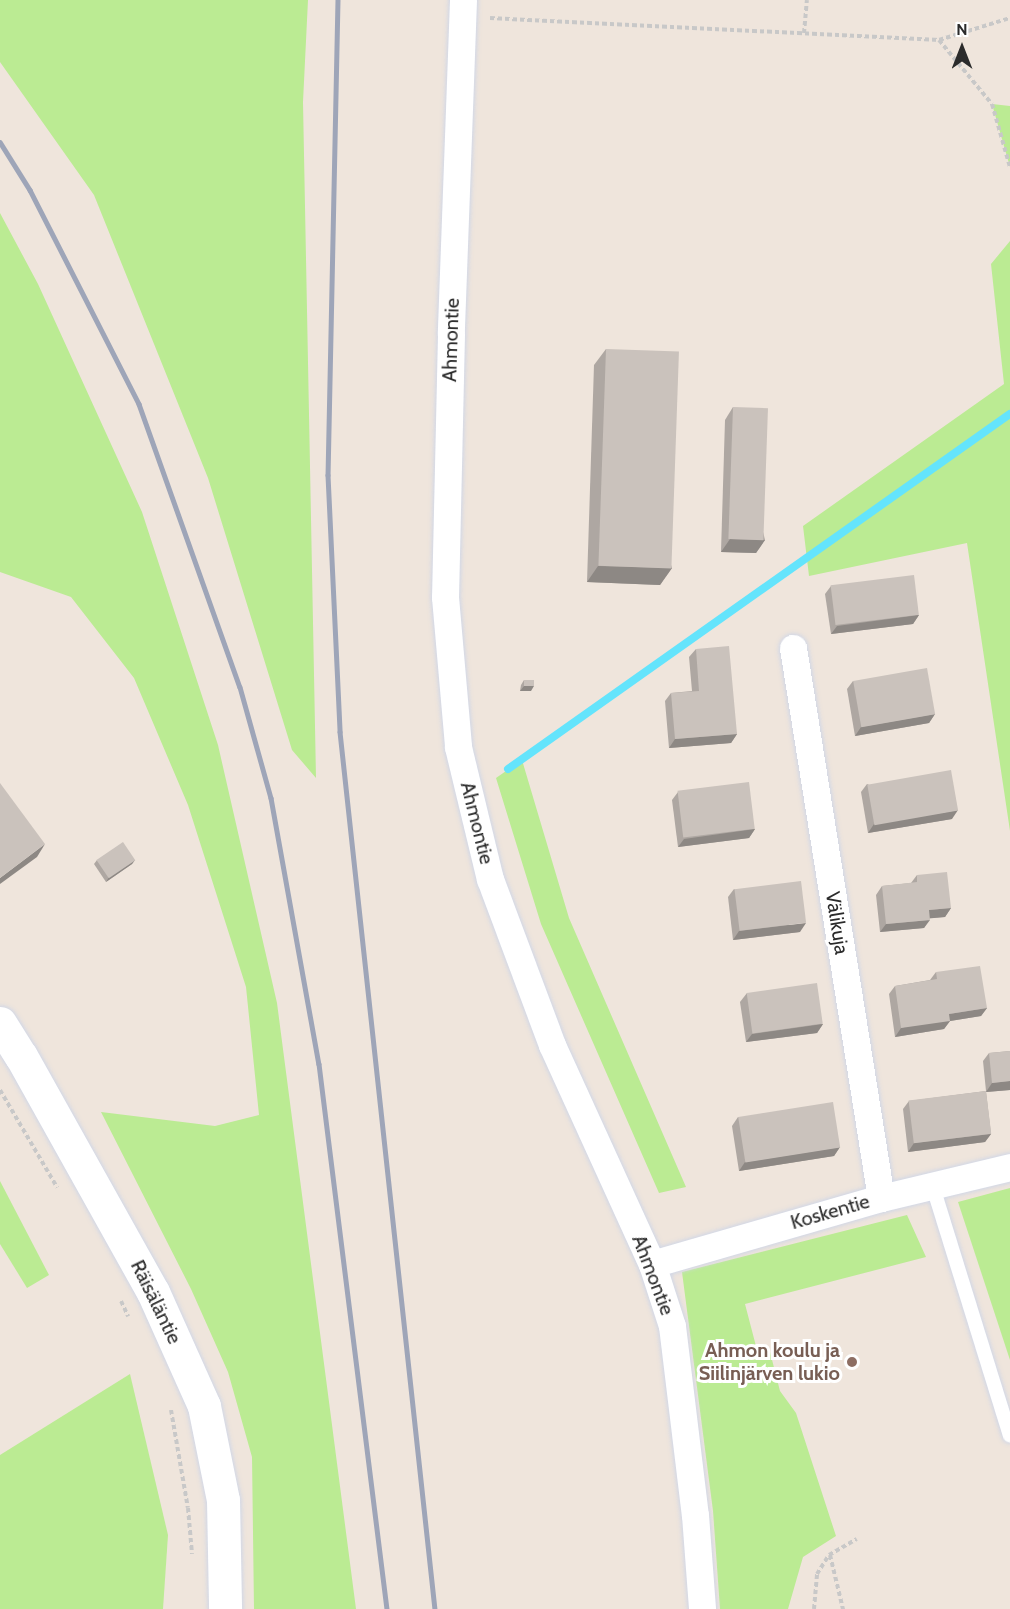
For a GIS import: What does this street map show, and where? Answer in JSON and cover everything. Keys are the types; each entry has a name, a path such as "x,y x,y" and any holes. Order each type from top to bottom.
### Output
{"street":[{"name":"Ahmontie","path":"463,8 451,334 445,597 458,747 490,879 548,1034 652,1264 672,1326 695,1515 702,1609"},
{"name":"Välikuja","path":"793,648 881,1198"},
{"name":"Räisäläntie","path":"0,1023 21,1056 153,1292 204,1406 223,1500 225,1609"},
{"name":"Koskentie","path":"652,1264 881,1198 1010,1167"}],"lane":[{"path":"933,1187 1010,1435"}],"path":[{"path":"804,33 807,0"},
{"path":"463,8 804,33 939,40 1010,18"},
{"path":"939,40 992,104 1010,166"},
{"path":"0,1090 63,1197"},
{"path":"121,1300 130,1321"},
{"path":"170,1405 188,1508 192,1561"},
{"path":"814,1609 817,1574 830,1555 857,1539"},
{"path":"830,1555 843,1609"}],"green space":[{"path":"0,0 308,0 303,102 316,778 292,750 208,478 94,195 0,62"},
{"path":"992,104 1010,106 1010,167"},
{"path":"0,213 38,284 142,512 218,745 277,1003 356,1609 254,1609 252,1457 228,1372 191,1289 101,1112 215,1126 259,1115 246,987 188,805 134,678 71,597 0,572"},
{"path":"1010,241 1010,831 967,543 809,576 803,526 1004,384 991,264"},
{"path":"522,760 569,918 686,1187 659,1193 541,924 496,778"},
{"path":"0,1181 49,1275 27,1288 0,1244"},
{"path":"1010,1188 1010,1360 958,1202"},
{"path":"907,1215 926,1257 745,1304 757,1350 769,1348 780,1391 796,1413 836,1536 803,1557 788,1609 720,1609 713,1511 682,1272"},
{"path":"130,1374 168,1535 163,1609 0,1609 0,1455"}],"building":[{"path":"606,349 679,352 671,568 598,566"},
{"path":"733,407 768,408 763,540 728,539"},
{"path":"914,575 919,615 836,625 831,585"},
{"path":"729,646 737,734 675,739 671,693 699,691 696,649"},
{"path":"927,668 935,714 861,727 853,681"},
{"path":"524,680 534,680 534,686 524,686"},
{"path":"951,770 958,810 874,825 867,785"},
{"path":"749,782 755,829 683,837 678,791"},
{"path":"0,783 45,844 0,878"},
{"path":"123,842 135,860 109,878 96,860"},
{"path":"947,872 951,908 929,910 930,920 886,924 882,886 917,882 917,875"},
{"path":"801,881 806,923 740,931 734,889"},
{"path":"980,966 987,1008 949,1014 950,1021 901,1028 895,986 937,979 936,972"},
{"path":"817,983 823,1024 752,1033 747,993"},
{"path":"1010,1051 1010,1081 992,1083 989,1053"},
{"path":"986,1091 991,1134 914,1143 909,1101"},
{"path":"833,1102 840,1147 745,1162 738,1117"}],"waterway":[{"path":"508,769 1010,414"}],"railway":[{"path":"338,0 328,475 340,732 435,1609"},
{"path":"0,142 30,190 139,404 240,687 271,798 319,1064 387,1609"}],"place":[{"name":"Ahmon koulu ja Siilinjärven lukio","path":"852,1362"}]}
